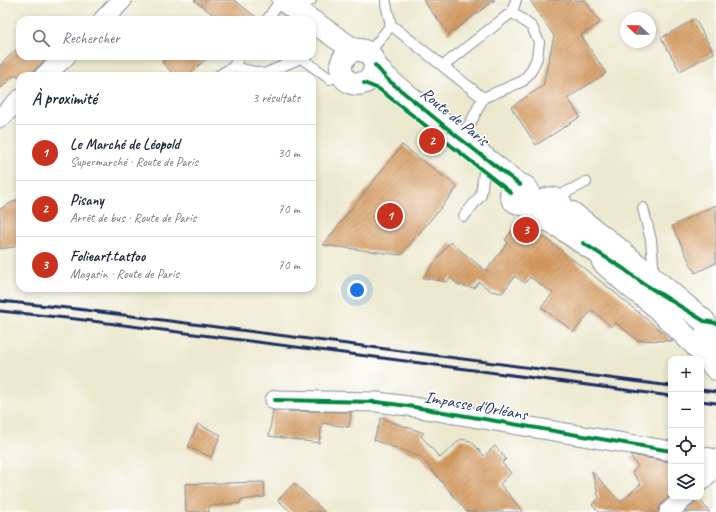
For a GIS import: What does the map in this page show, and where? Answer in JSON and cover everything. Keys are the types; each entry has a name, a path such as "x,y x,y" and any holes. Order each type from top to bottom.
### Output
{"main road":[{"name":"Route de Paris","path":"316,30 356,62 387,79 484,171 520,192 540,193 583,243 631,287 652,303 698,348 716,369"},
{"name":"Route de Paris","path":"316,40 330,53 356,62"},
{"name":"Route de Paris","path":"356,62 349,81 354,84 364,83 379,89 455,142 520,192"},
{"name":"Route de Paris","path":"552,208 572,213 710,322 716,343"},
{"name":"Route de Paris","path":"583,243 624,269 641,282 710,322"}],"street":[{"path":"107,16 122,0"},
{"path":"48,72 62,60"},
{"path":"0,118 16,103"},
{"name":"Impasse d'Orléans","path":"275,400 378,402 668,450"},
{"path":"704,456 716,458"},
{"path":"704,478 716,466"},
{"path":"669,512 682,500"}],"lane":[{"path":"386,0 391,25 483,98"},
{"path":"443,66 512,12 516,0"},
{"path":"455,142 470,124 483,98 523,81 531,71 537,58 539,42 532,26 512,12"},
{"path":"304,60 330,79 356,62 391,25"},
{"path":"225,72 233,67 237,60"},
{"path":"269,72 296,60"},
{"path":"233,67 255,72"},
{"path":"464,216 481,195 484,171"},
{"path":"552,208 561,195 586,182"},
{"path":"643,208 651,240 654,278"}],"building":[{"path":"194,0 234,0 255,16 215,16"},
{"path":"423,0 495,0 449,34"},
{"path":"530,0 585,0 600,23 581,35 606,73 568,98 580,117 536,145 511,107 543,86 554,36"},
{"path":"695,19 714,53 680,71 661,38"},
{"path":"16,50 16,60 46,60 32,72 16,72 16,76 13,76 0,89 0,65"},
{"path":"164,60 205,60 191,72 171,72 162,62"},
{"path":"402,145 458,187 401,255 323,245"},
{"path":"16,200 16,247 0,249 0,209"},
{"path":"716,205 716,263 695,273 672,226"},
{"path":"521,219 609,288 673,341 637,340 615,322 612,327 592,310 574,332 541,307 553,293 530,277 525,283 515,276 502,293 491,291 479,282 474,288 459,285 450,278 447,282 423,278 450,242 486,271 508,242 505,240"},
{"path":"273,410 351,412 349,427 322,423 319,443 269,436"},
{"path":"381,418 424,433 421,436 440,458 461,439 471,441 484,456 495,446 506,459 502,463 511,473 500,484 523,512 467,512 421,457 374,440"},
{"path":"198,424 221,435 211,457 188,447"},
{"path":"630,455 668,461 668,498 661,504 658,512 599,512 592,505 599,498 592,471 620,502 641,484 632,472 638,467"},
{"path":"264,482 265,497 240,500 240,503 209,506 209,512 186,512 185,484"},
{"path":"294,483 325,512 291,512 278,500"},
{"path":"695,500 700,500 710,512 685,512 693,505"}],"railway":[{"path":"0,301 77,309 668,386"},
{"path":"0,311 76,319 668,396"},
{"path":"704,390 716,392"},
{"path":"704,401 716,403"}],"cycle path":[{"path":"375,65 387,79 520,185"},
{"path":"364,83 379,89 511,193"},
{"path":"583,243 624,269 641,282 704,321 716,323"},
{"path":"275,400 377,402 668,450"}],"place":[{"name":"Pisany","path":"432,141"},
{"name":"Le Marché de Léopold","path":"390,216"},
{"name":"Folieart.tattoo","path":"526,230"}]}
